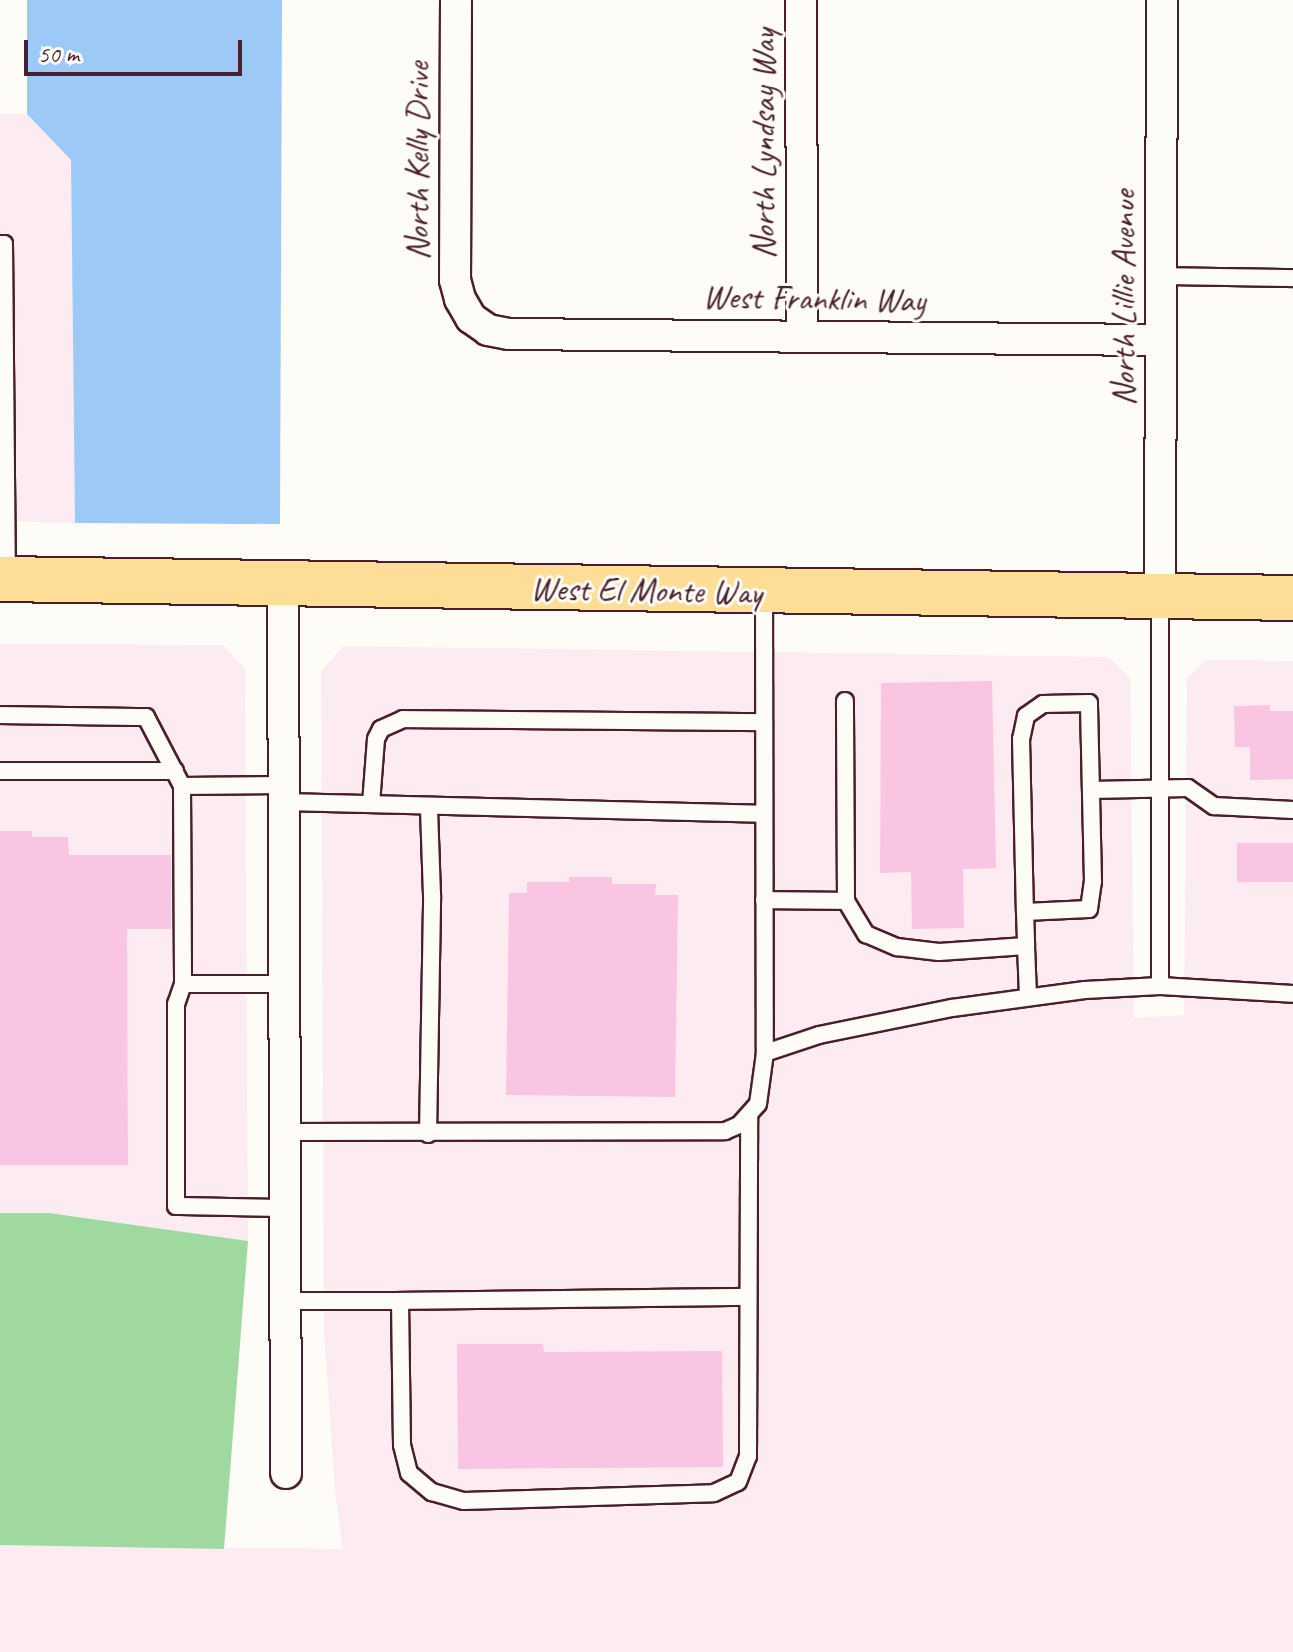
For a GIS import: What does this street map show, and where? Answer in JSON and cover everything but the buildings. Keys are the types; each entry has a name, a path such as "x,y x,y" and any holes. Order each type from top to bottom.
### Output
{"main road":[{"name":"West El Monte Way","path":"3,579 1293,598"}],"street":[{"name":"North Kelly Drive","path":"456,0 455,280 460,299 471,318"},
{"name":"North Lyndsay Way","path":"801,0 802,335"},
{"name":"North Lillie Avenue","path":"1160,596 1162,0"},
{"name":"West Franklin Way","path":"471,318 488,330 509,334 1160,340"},
{"path":"283,583 286,1473"}],"lane":[{"path":"0,244 4,244 3,579"},
{"path":"1161,276 1293,278"},
{"path":"284,1132 707,1133 725,1131 749,1117 758,1104 765,1053 764,592"},
{"path":"1160,596 1160,986"},
{"path":"845,701 846,901 866,934 897,947 939,952 1026,946"},
{"path":"1025,912 1089,909 1093,882 1089,703 1043,704 1026,716 1021,739 1025,912 1028,996"},
{"path":"0,715 146,717 178,778 183,984 176,1004 176,1206 284,1208"},
{"path":"371,804 376,739 381,729 403,719 764,722"},
{"path":"0,771 178,778 371,804 764,814"},
{"path":"1091,790 1188,788 1214,806 1293,810"},
{"path":"428,1134 432,895 429,807"},
{"path":"764,900 846,901"},
{"path":"183,984 282,984"},
{"path":"765,1053 819,1035 1028,996 1160,986 1293,994"},
{"path":"400,1301 402,1445 409,1473 432,1492 464,1501 714,1493 738,1482 748,1456 746,1297 749,1117"},
{"path":"285,1301 746,1297"}],"shaded area":[{"path":"0,114 27,114 71,160 75,523 0,521"},
{"path":"0,644 223,645 245,669 248,1241 49,1213 0,1213"},
{"path":"343,646 1109,657 1130,678 1134,1018 1184,1015 1187,679 1205,660 1293,661 1293,1652 0,1652 0,1545 343,1549 335,1491 324,1332 321,672"}],"green space":[{"path":"0,1213 49,1213 248,1241 224,1549 0,1545"}],"water":[{"path":"27,0 282,0 280,524 75,523 71,160 27,114"}]}
